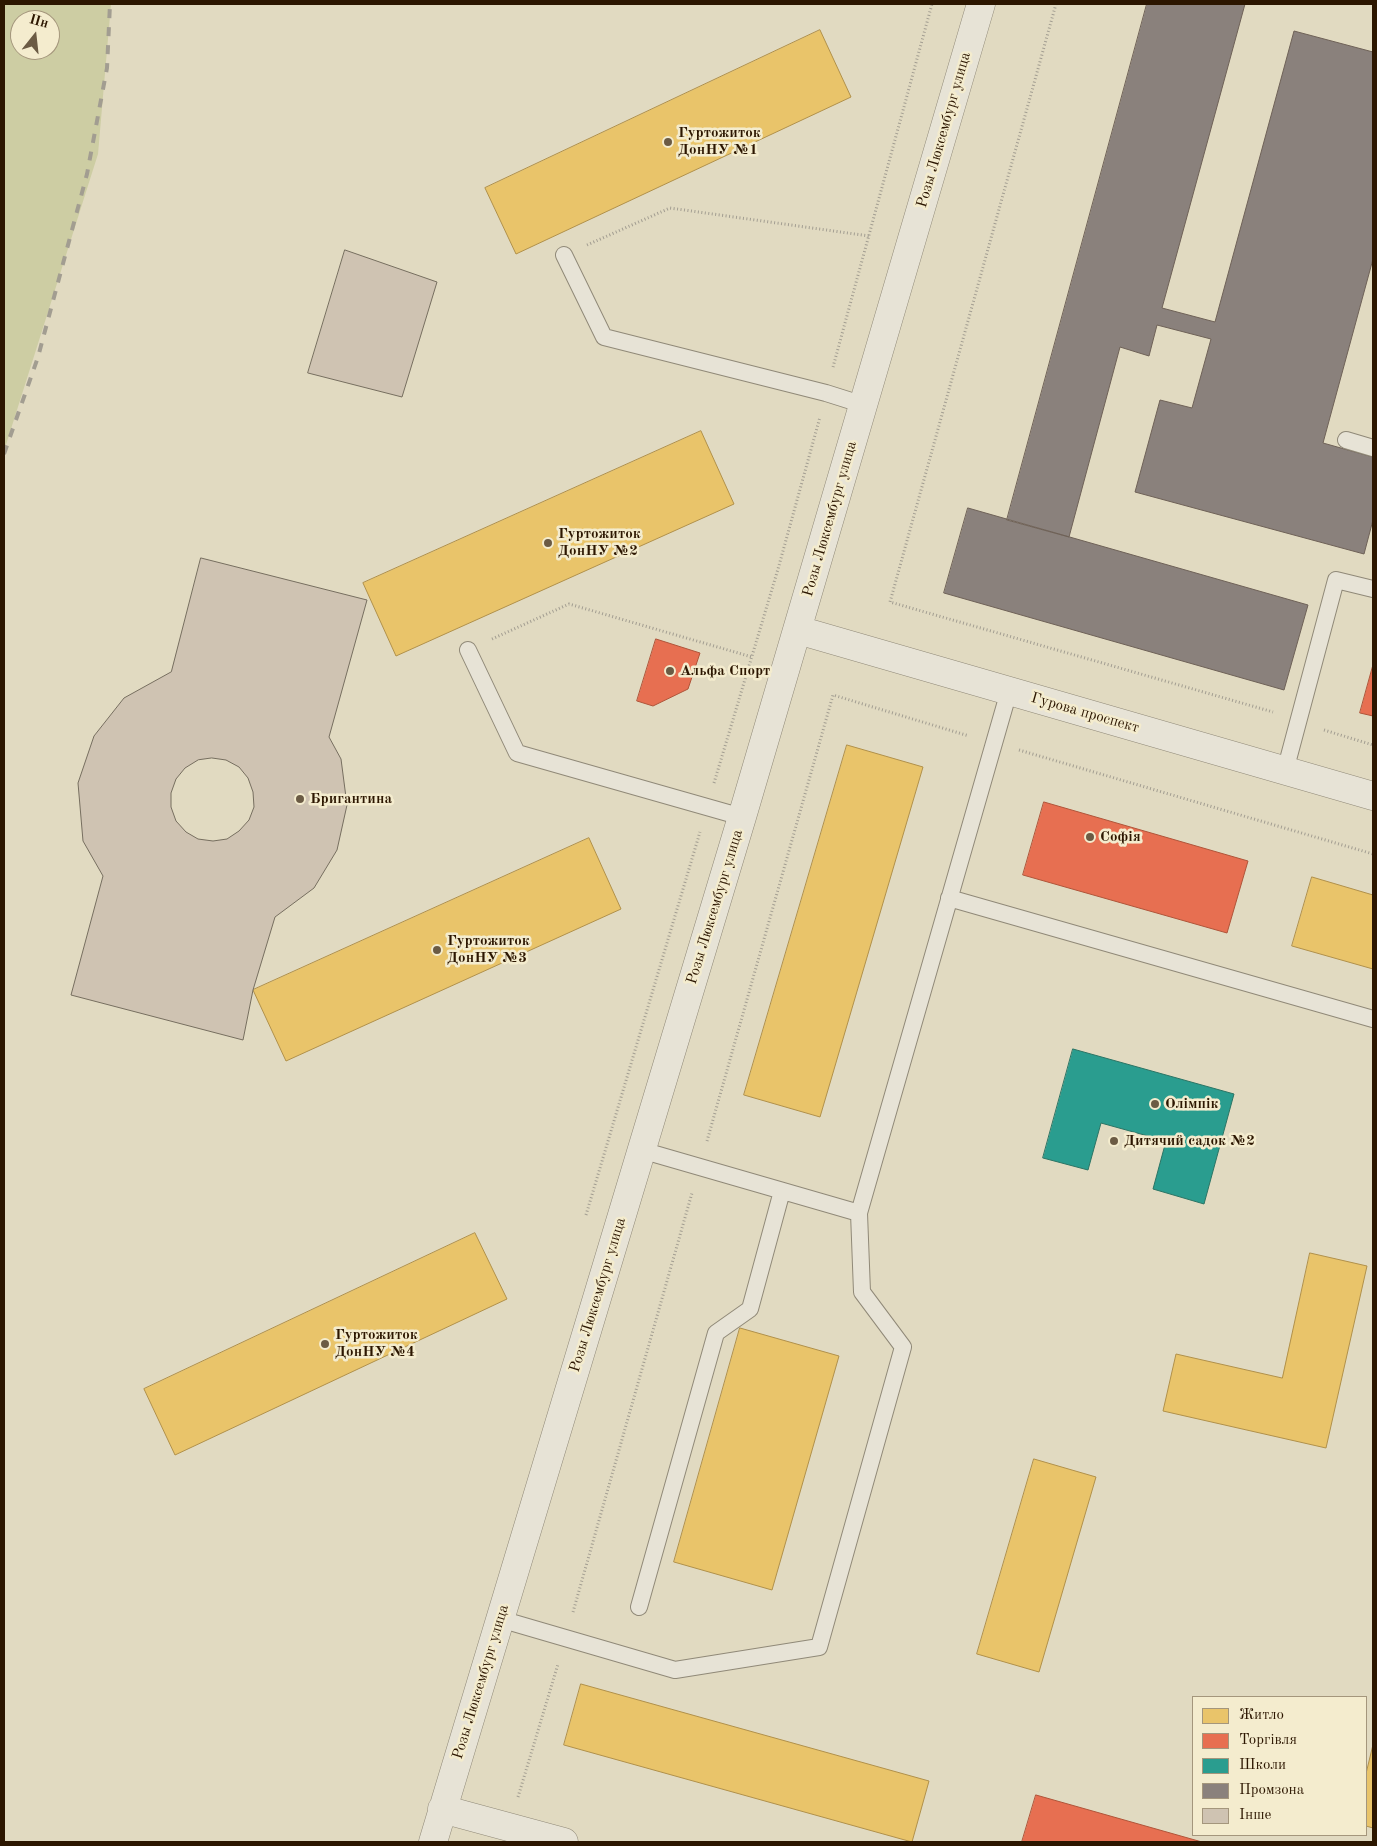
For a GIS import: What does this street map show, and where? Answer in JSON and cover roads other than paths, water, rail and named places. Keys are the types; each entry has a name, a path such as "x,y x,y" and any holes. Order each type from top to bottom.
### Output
{"street":[{"name":"Розы Люксембург улица","path":"433,1842 798,630 981,4"},
{"name":"Гурова проспект","path":"798,630 1373,796"},
{"path":"442,1808 564,1842"}],"lane":[{"path":"564,255 604,337 826,393 864,405"},
{"path":"1346,440 1373,448"},
{"path":"1285,771 1336,580 1373,589"},
{"path":"468,650 517,753 742,817"},
{"path":"500,1620 675,1670 819,1648 903,1347 862,1292 859,1213 1009,691"},
{"path":"949,898 1373,1019"},
{"path":"641,1150 859,1213"},
{"path":"639,1607 716,1333 750,1308 782,1191"}],"railway":[{"path":"4,454 38,357 87,174 107,68 110,4"}],"place":[{"name":"Гуртожиток ДонНУ №1","path":"668,142"},
{"name":"Гуртожиток ДонНУ №2","path":"548,543"},
{"name":"Альфа Спорт","path":"670,671"},
{"name":"Бригантина","path":"300,799"},
{"name":"Софія","path":"1090,837"},
{"name":"Гуртожиток ДонНУ №3","path":"437,950"},
{"name":"Олімпік","path":"1155,1104"},
{"name":"Дитячий садок №2","path":"1114,1141"},
{"name":"Гуртожиток ДонНУ №4","path":"325,1344"}]}
